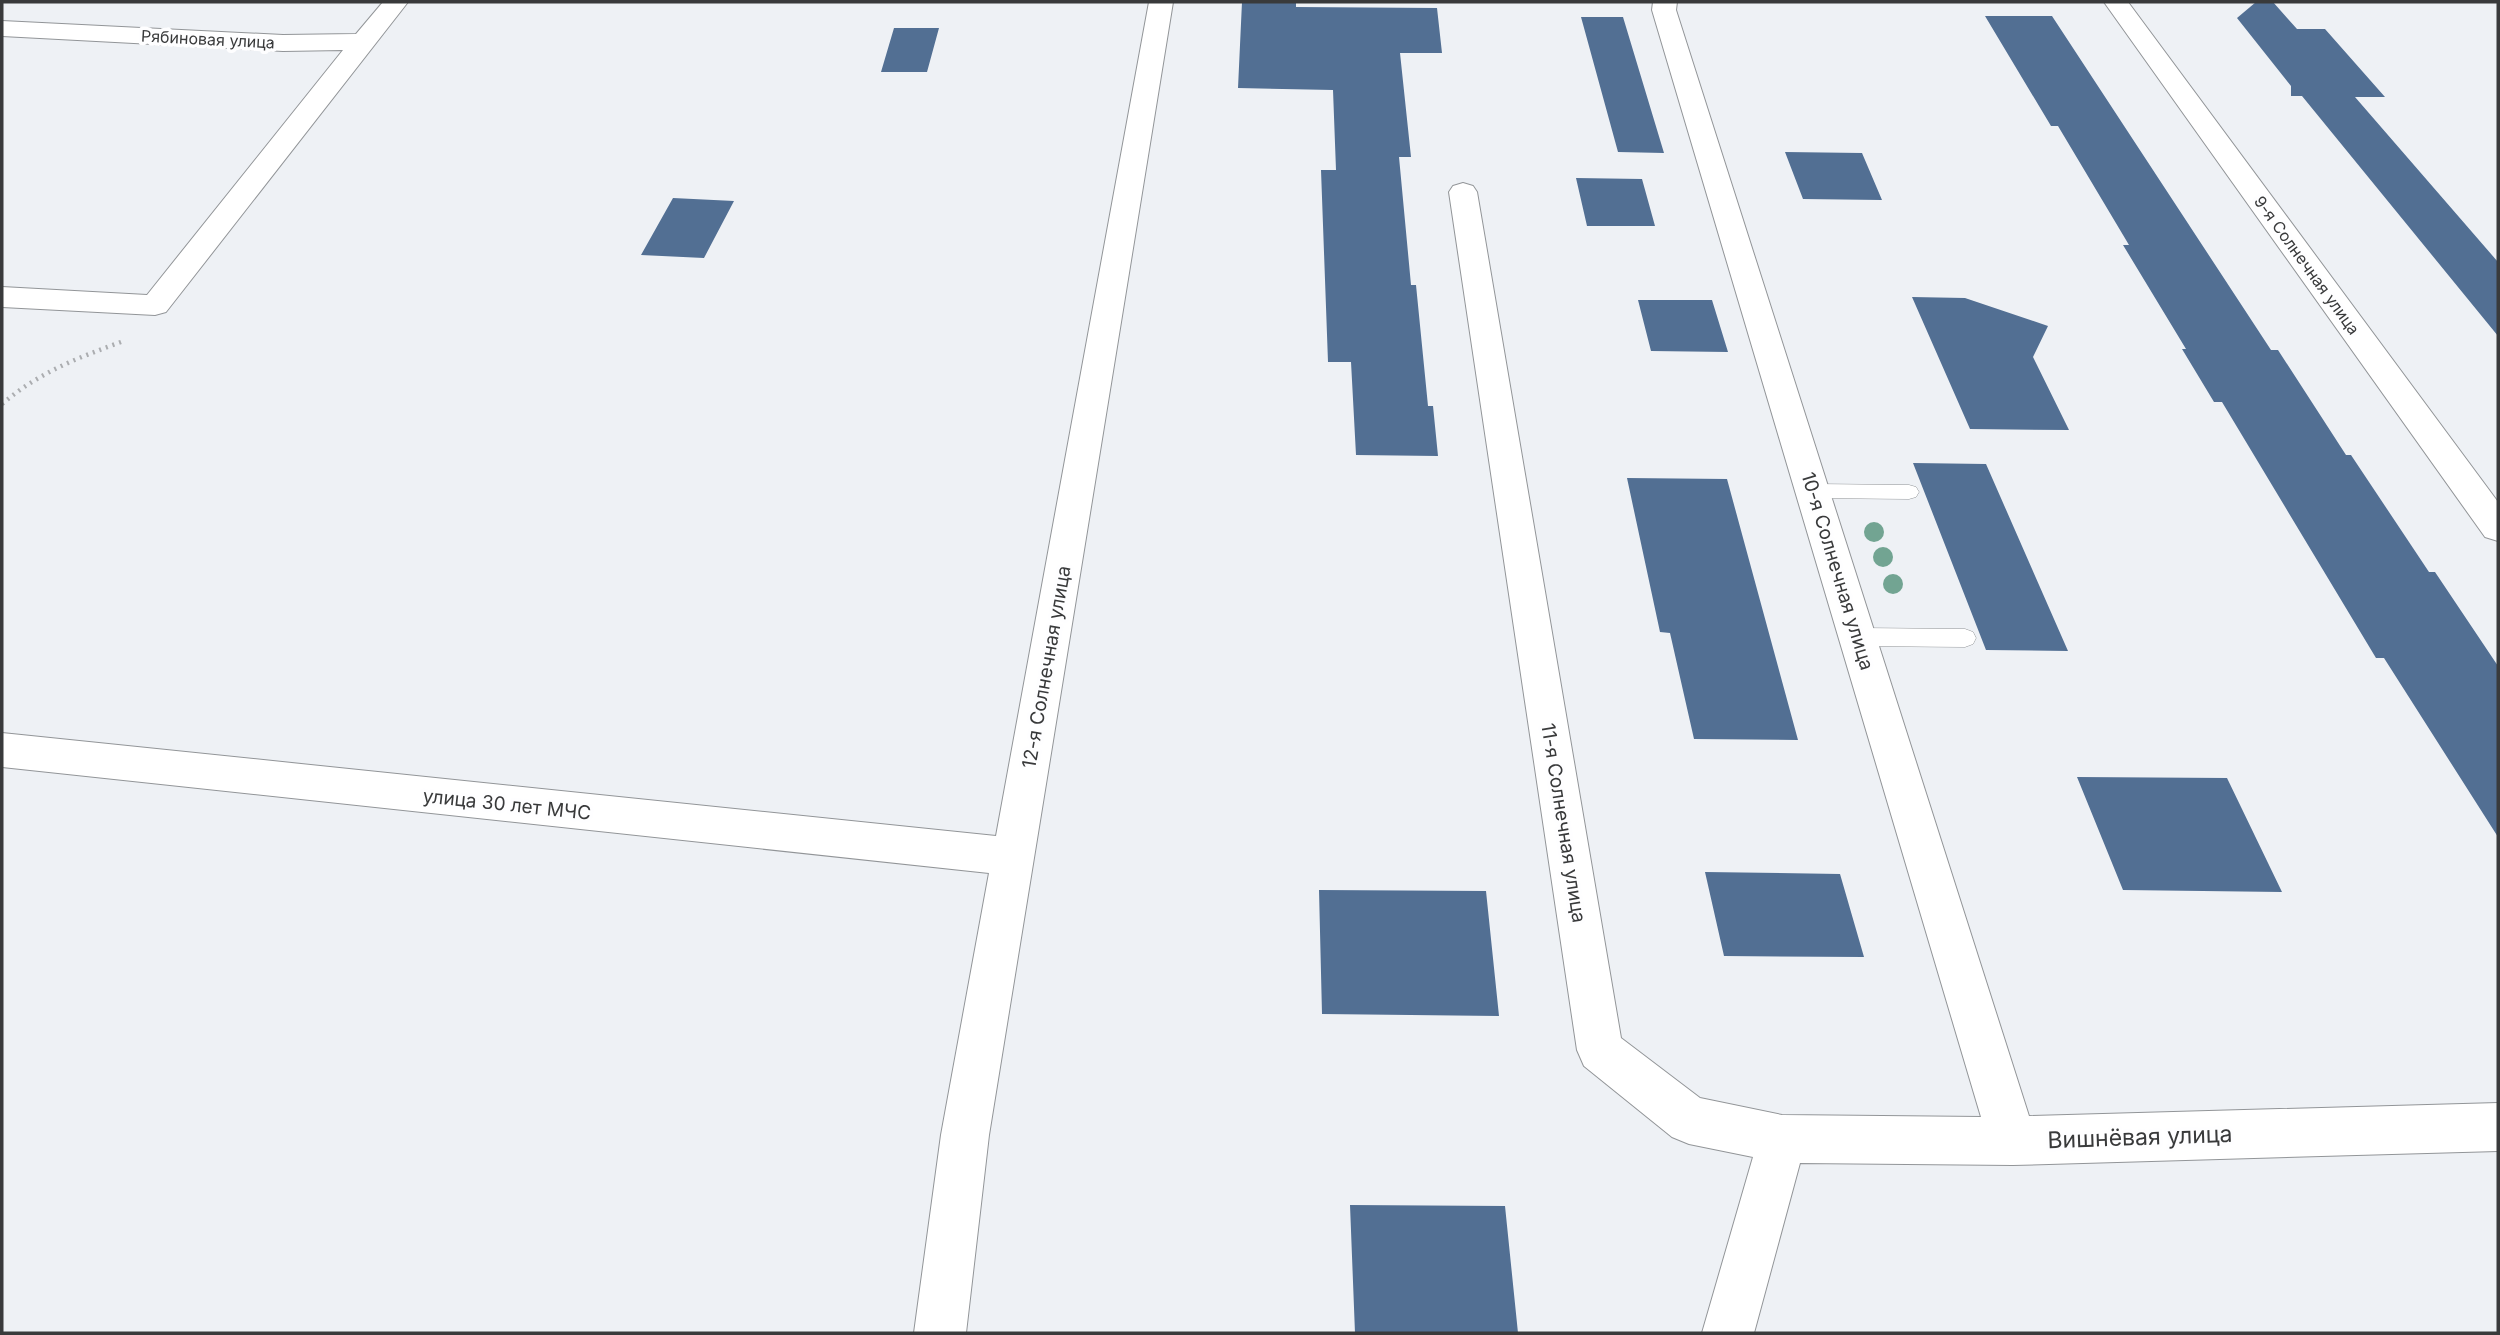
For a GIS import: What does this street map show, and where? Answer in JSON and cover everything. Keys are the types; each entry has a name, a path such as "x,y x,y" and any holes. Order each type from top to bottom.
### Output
{"street":[{"path":"2,297 155,305 396,2"},
{"name":"12-я Солнечная улица","path":"940,1333 965,1135 1161,2"},
{"name":"10-я Солнечная улица","path":"1665,2 1664,10 2013,1141"},
{"name":"9-я Солнечная улица","path":"2116,2 2498,528"},
{"name":"Рябиновая улица","path":"2,28 283,43 363,42"},
{"name":"11-я Солнечная улица","path":"1463,192 1600,1050 1689,1120 1782,1139"},
{"name":"улица 30 лет МЧС","path":"2,750 1013,857"},
{"name":"Вишнёвая улица","path":"1782,1139 2013,1141 2498,1127"},
{"path":"1728,1333 1782,1139"}],"lane":[{"path":"1813,491 1909,492"},
{"path":"1858,637 1965,638"}],"path":[{"path":"2,404 24,385 66,362 111,348 141,330 155,305"}],"building":[{"path":"1242,2 1296,2 1296,7 1437,8 1442,53 1400,53 1411,157 1399,157 1411,285 1416,285 1428,406 1433,406 1438,456 1356,455 1351,362 1328,362 1321,170 1336,170 1333,90 1238,88"},
{"path":"2256,2 2273,2 2297,29 2325,29 2385,97 2355,97 2498,262 2498,336 2302,96 2291,96 2291,86 2237,18"},
{"path":"1985,16 2052,16 2271,350 2278,350 2346,455 2351,455 2429,572 2435,572 2498,666 2498,837 2384,658 2376,658 2222,402 2214,402 2182,349 2186,349 2123,245 2129,245 2058,126 2051,126"},
{"path":"1581,17 1623,17 1664,153 1618,152"},
{"path":"894,28 939,28 927,72 881,72"},
{"path":"1785,152 1862,153 1882,200 1803,199"},
{"path":"1576,178 1642,179 1655,226 1587,226"},
{"path":"673,198 734,201 704,258 641,255"},
{"path":"1912,297 1965,298 2048,326 2033,357 2069,430 1970,429"},
{"path":"1638,300 1712,300 1728,352 1651,351"},
{"path":"1913,463 1986,464 2068,651 1986,650"},
{"path":"1627,478 1727,479 1798,740 1694,739 1670,633 1660,632"},
{"path":"2077,777 2227,778 2282,892 2123,890"},
{"path":"1705,872 1840,874 1864,957 1724,956"},
{"path":"1319,890 1486,891 1499,1016 1322,1014"},
{"path":"1350,1205 1505,1206 1518,1333 1355,1333"}]}
